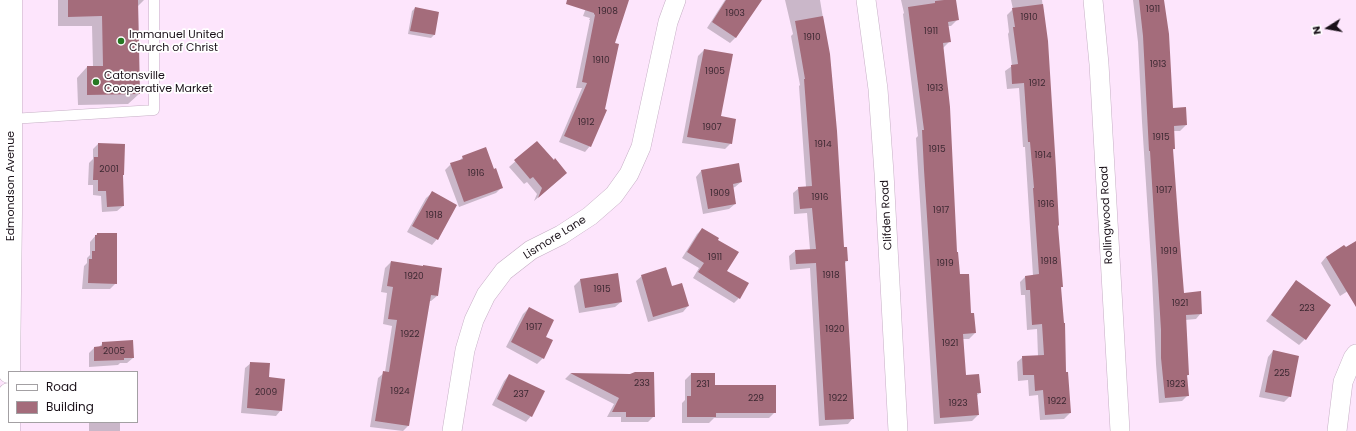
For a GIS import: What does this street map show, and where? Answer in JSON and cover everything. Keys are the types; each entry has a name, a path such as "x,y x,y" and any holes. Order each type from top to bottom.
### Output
{"street":[{"name":"Edmondson Avenue","path":"9,371 6,213 11,119 11,0"},
{"name":"Lismore Lane","path":"452,431 465,350 474,320 486,295 504,271 531,250 561,235 590,216 614,195 629,174 641,147 668,22 676,0"},
{"name":"Clifden Road","path":"866,0 878,90 898,431"},
{"name":"Rollingwood Road","path":"1092,0 1099,64 1120,431"},
{"path":"1337,431 1343,382 1356,354"}],"lane":[{"path":"11,119 154,110 154,0"}],"building":[{"name":"Immanuel United Church of Christ","path":"68,0 138,0 140,94 87,95 87,66 103,66 102,16 68,17"},
{"path":"567,0 629,0 615,43 619,44 605,109 607,110 591,147 564,136 587,83 582,82 595,15 594,13 566,4"},
{"path":"726,0 762,0 736,38 712,22"},
{"path":"956,0 959,20 948,22 951,42 943,43 950,107 957,252 960,274 969,274 971,313 974,313 976,333 963,334 966,375 979,374 981,393 977,393 979,415 940,418 924,170 922,130 924,130 908,7 935,3 935,1"},
{"path":"1139,0 1164,0 1169,34 1173,108 1186,107 1187,125 1174,126 1175,149 1173,149 1179,231 1184,293 1201,291 1202,314 1186,315 1189,375 1187,375 1189,396 1165,398 1161,358 1161,330 1143,36"},
{"path":"1043,4 1048,41 1058,226 1063,287 1061,287 1065,323 1066,372 1068,372 1071,413 1045,415 1043,390 1035,391 1034,375 1023,375 1022,356 1044,355 1042,324 1032,325 1030,290 1026,290 1025,276 1039,274 1034,188 1030,142 1028,142 1024,83 1012,84 1011,65 1018,64 1012,8"},
{"path":"415,7 439,12 435,35 410,31"},
{"path":"823,16 830,54 837,131 844,247 847,247 848,261 845,261 854,419 825,420 816,263 796,264 795,250 816,249 812,208 800,209 798,187 812,186 805,79 795,21"},
{"path":"704,49 733,54 721,116 736,119 732,144 687,137"},
{"path":"537,141 554,160 555,158 567,173 538,198 542,188 533,177 530,179 514,160"},
{"path":"98,143 125,144 123,175 124,206 107,207 106,191 98,191 98,180 93,180 94,157 98,157"},
{"path":"486,147 503,188 464,202 450,163 463,159 462,156"},
{"path":"739,163 742,182 733,184 736,204 708,209 701,170"},
{"path":"432,191 457,205 438,240 412,226"},
{"path":"702,228 719,238 718,240 739,252 727,271 749,283 740,299 698,272 704,263 687,252"},
{"path":"97,233 117,233 117,284 88,283 89,259 92,259 92,251 95,251 95,235 97,235"},
{"path":"1356,241 1356,307 1326,257 1344,245 1346,247"},
{"path":"391,261 442,268 438,296 431,295 409,426 375,421 383,371 389,372 397,320 388,319 393,287 387,286"},
{"path":"666,267 672,286 682,283 689,306 653,317 641,275"},
{"path":"618,273 622,302 585,308 580,279"},
{"path":"1296,280 1331,305 1306,340 1271,315"},
{"path":"529,307 554,320 546,337 553,340 544,359 511,342"},
{"path":"133,340 134,358 124,358 124,360 94,361 94,347 102,346 102,342"},
{"path":"1273,350 1299,356 1291,397 1265,392"},
{"path":"250,362 270,363 269,377 285,379 282,411 247,408"},
{"path":"635,372 654,372 655,417 626,417 626,412 612,412 619,398 570,373 630,374"},
{"path":"691,373 715,373 715,385 776,385 776,413 716,413 716,417 687,417 687,396 691,396"},
{"path":"509,374 545,391 532,417 497,399"}],"place":[{"name":"Immanuel United Church of Christ","path":"121,41"},
{"name":"Catonsville Cooperative Market","path":"96,82"}]}
